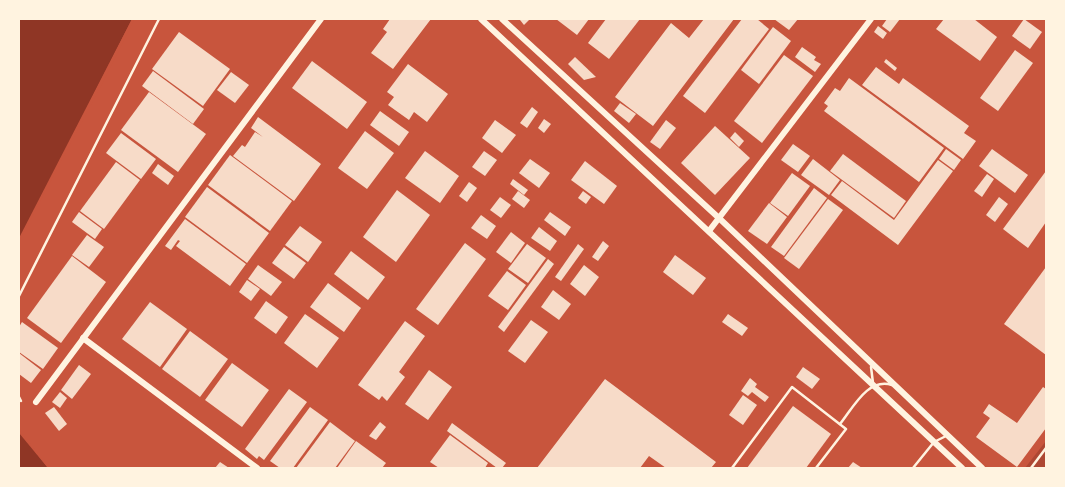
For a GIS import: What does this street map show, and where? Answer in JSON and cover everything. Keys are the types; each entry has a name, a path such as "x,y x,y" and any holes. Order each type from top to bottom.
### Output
{"street":[{"path":"36,402 321,19"},
{"path":"481,19 962,468"},
{"path":"502,19 720,219 982,468"},
{"path":"709,231 871,19"},
{"path":"83,338 257,468"}],"lane":[{"path":"19,296 159,19"},
{"path":"869,361 873,370 873,384"},
{"path":"840,424 873,384 883,382 896,386"},
{"path":"732,468 792,387 846,429 816,468"},
{"path":"913,468 934,442 947,435"},
{"path":"1031,468 1046,448"}],"shaded area":[{"path":"19,19 132,19 19,238"},
{"path":"19,433 48,468 19,468"},
{"path":"1046,441 1046,468 1025,468"}],"pier":[{"path":"132,19 134,20 100,88 19,241"},
{"path":"19,431 21,432 50,468 48,468"}],"building":[{"path":"390,19 431,19 393,69 371,53 387,32 383,29"},
{"path":"521,19 530,19 524,25"},
{"path":"556,19 589,19 577,35"},
{"path":"606,19 640,19 609,59 588,43"},
{"path":"704,19 734,19 653,126 615,97 671,23 689,38"},
{"path":"742,19 757,19 769,29 705,113 683,96"},
{"path":"774,19 798,19 789,30"},
{"path":"887,19 900,19 890,32 882,26"},
{"path":"944,19 974,19 997,37 980,61 936,29"},
{"path":"1024,19 1042,32 1030,49 1012,36"},
{"path":"878,26 887,33 883,39 874,32"},
{"path":"773,27 791,41 759,84 741,70"},
{"path":"179,32 230,69 203,106 152,69"},
{"path":"802,47 816,57 814,60 821,64 815,72 795,57"},
{"path":"1015,50 1033,63 998,111 980,98"},
{"path":"784,55 813,76 762,143 734,121"},
{"path":"575,57 596,77 584,80 568,64"},
{"path":"886,59 897,68 895,71 884,62"},
{"path":"312,61 367,102 347,129 292,88"},
{"path":"408,64 448,94 427,122 414,112 409,120 388,105 394,97 387,92"},
{"path":"876,67 899,84 903,78 969,126 964,133 976,141 963,159 862,85"},
{"path":"153,71 204,109 193,124 142,86"},
{"path":"231,72 249,85 235,103 217,90"},
{"path":"849,78 944,148 919,182 824,111 828,106 824,103 835,88 840,91"},
{"path":"149,92 206,134 178,172 121,130"},
{"path":"620,103 636,114 629,123 614,111"},
{"path":"532,107 538,112 527,128 520,123"},
{"path":"380,111 409,132 399,146 370,125"},
{"path":"258,117 321,164 294,201 233,156 242,145 245,147 255,132 263,137 251,128"},
{"path":"544,119 551,124 544,133 538,128"},
{"path":"495,120 516,135 502,153 482,138"},
{"path":"666,120 676,128 660,149 650,142"},
{"path":"715,126 750,158 715,195 681,163"},
{"path":"365,131 394,153 367,189 338,168"},
{"path":"735,132 744,141 739,147 730,138"},
{"path":"121,133 156,159 141,179 106,153"},
{"path":"793,144 810,156 798,172 781,160"},
{"path":"946,149 961,160 954,170 939,159"},
{"path":"992,149 1028,175 1015,193 979,166"},
{"path":"425,151 459,176 440,203 405,178"},
{"path":"484,151 497,160 485,176 472,167"},
{"path":"843,154 906,201 894,218 830,171"},
{"path":"230,155 292,201 270,231 208,185"},
{"path":"530,159 550,173 539,188 519,173"},
{"path":"813,159 840,180 829,195 801,175"},
{"path":"938,160 953,171 898,245 831,195 842,181 894,220"},
{"path":"585,161 617,186 604,204 571,180"},
{"path":"116,162 140,180 104,229 80,211"},
{"path":"158,164 174,176 168,185 152,173"},
{"path":"1046,171 1046,222 1028,248 1003,229"},
{"path":"792,173 810,186 788,216 770,203"},
{"path":"987,174 994,179 982,197 974,191"},
{"path":"513,179 528,190 524,195 510,184"},
{"path":"469,182 477,188 467,202 459,196"},
{"path":"207,187 269,233 247,263 185,217"},
{"path":"814,188 827,198 784,256 771,247"},
{"path":"397,190 430,215 396,262 363,237"},
{"path":"518,191 530,200 524,208 512,199"},
{"path":"583,191 591,197 586,204 578,198"},
{"path":"500,197 511,205 501,218 490,210"},
{"path":"999,197 1008,204 995,222 986,215"},
{"path":"828,199 843,210 799,269 784,258"},
{"path":"769,203 787,217 767,244 748,231"},
{"path":"79,212 102,229 95,239 72,222"},
{"path":"550,212 571,227 565,236 544,220"},
{"path":"481,215 496,226 487,239 471,228"},
{"path":"185,219 246,264 230,286 176,246 180,241 178,240 171,250 165,246"},
{"path":"300,226 322,242 308,262 285,245"},
{"path":"539,227 557,241 550,251 531,238"},
{"path":"511,232 525,243 511,263 496,252"},
{"path":"87,235 104,247 89,267 72,255"},
{"path":"603,241 609,246 598,261 592,257"},
{"path":"465,243 486,259 438,325 416,309"},
{"path":"527,244 546,258 528,283 508,269"},
{"path":"578,244 584,249 561,281 555,277"},
{"path":"284,247 306,263 294,279 272,263"},
{"path":"351,251 385,277 368,300 334,274"},
{"path":"675,255 706,278 693,295 663,272"},
{"path":"72,256 106,282 61,343 27,318"},
{"path":"548,259 554,264 504,332 498,327"},
{"path":"258,265 282,282 271,296 248,279"},
{"path":"584,265 599,277 585,296 570,284"},
{"path":"1046,267 1046,355 1004,324"},
{"path":"507,271 526,285 508,310 488,296"},
{"path":"247,280 260,289 251,301 239,292"},
{"path":"328,283 361,308 344,332 310,307"},
{"path":"553,290 571,304 559,320 541,307"},
{"path":"266,301 288,317 276,334 254,318"},
{"path":"150,302 187,329 160,367 122,339"},
{"path":"305,314 339,338 317,368 284,343"},
{"path":"728,314 748,328 742,336 722,322"},
{"path":"531,320 548,332 525,363 508,351"},
{"path":"405,321 425,336 399,372 405,377 387,401 382,396 379,400 358,385"},
{"path":"22,322 58,348 43,369 19,352 19,327"},
{"path":"190,331 228,359 200,397 162,369"},
{"path":"19,353 41,370 31,383 19,374"},
{"path":"232,363 269,390 242,427 205,400"},
{"path":"79,365 91,374 72,399 61,390"},
{"path":"803,367 820,379 812,389 796,377"},
{"path":"429,370 452,387 428,420 405,404"},
{"path":"750,378 757,384 755,387 769,397 765,402 752,392 748,396 741,391"},
{"path":"605,379 716,462 711,468 666,468 649,456 640,468 537,468"},
{"path":"1043,387 1046,389 1046,428 1017,467 976,437 990,418 983,413 989,404 1017,423"},
{"path":"289,389 307,402 264,460 259,456 257,459 245,449"},
{"path":"60,392 67,398 60,408 52,402"},
{"path":"743,395 757,405 743,425 729,415"},
{"path":"793,406 831,434 806,468 747,468"},
{"path":"54,407 67,424 59,431 45,413"},
{"path":"310,407 328,420 293,468 280,468 270,461"},
{"path":"330,422 355,441 335,468 296,468"},
{"path":"380,422 386,427 376,440 369,436"},
{"path":"452,423 506,463 502,468 497,468 447,431"},
{"path":"450,435 488,463 485,468 439,468 430,462"},
{"path":"356,441 386,463 382,468 337,468"},
{"path":"220,462 229,468 215,468"},
{"path":"853,462 862,468 848,468"}]}
